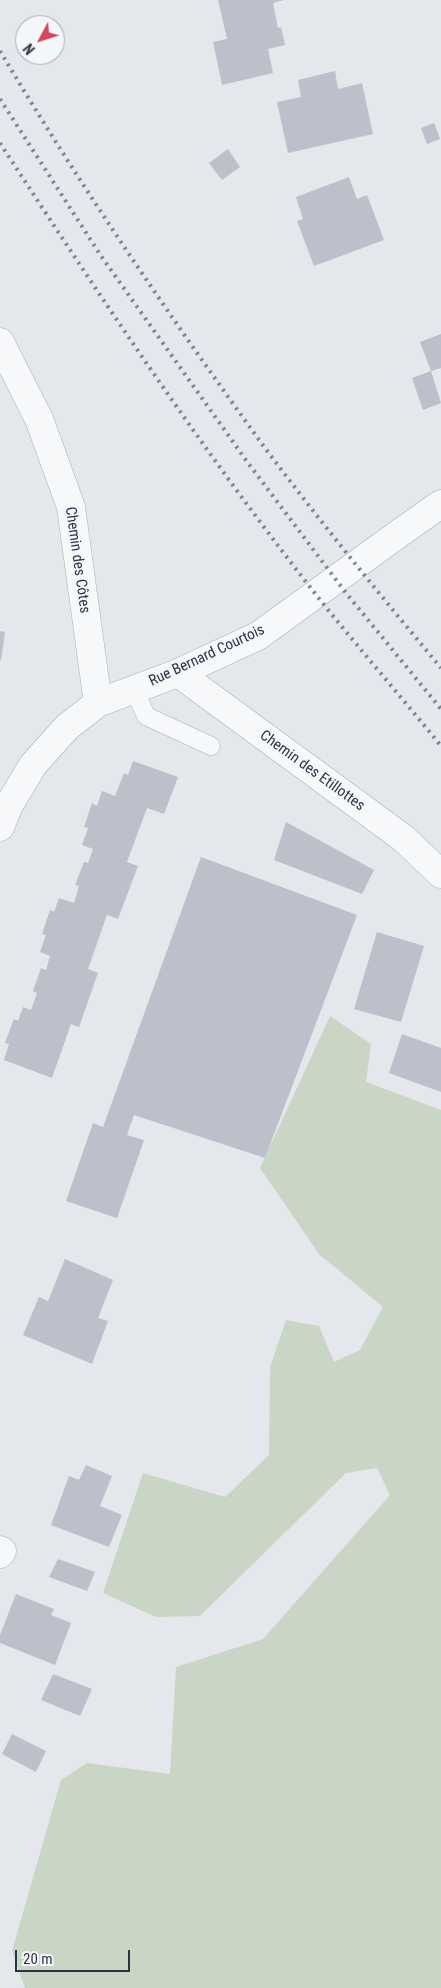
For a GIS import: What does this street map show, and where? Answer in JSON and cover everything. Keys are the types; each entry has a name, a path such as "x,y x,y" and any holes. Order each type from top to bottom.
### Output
{"street":[{"name":"Chemin des Côtes","path":"0,342 40,419 71,507 98,703"},
{"name":"Rue Bernard Courtois","path":"0,827 9,805 33,765 67,728 98,703 178,673 258,636 441,504"},
{"name":"Chemin des Etillottes","path":"178,673 403,838 441,874"},
{"path":"0,1550 2,1551 0,1554"}],"lane":[{"path":"134,689 146,716 211,746"}],"green space":[{"path":"330,1016 371,1044 366,1082 441,1110 441,1988 25,1988 12,1951 61,1780 87,1763 170,1774 176,1667 263,1639 390,1495 377,1468 346,1473 200,1616 156,1617 103,1593 143,1473 225,1497 269,1455 270,1367 286,1320 319,1326 334,1362 360,1350 383,1307 319,1254 260,1168"}],"building":[{"path":"218,0 284,0 273,3 278,28 281,27 285,45 268,49 273,73 222,85 213,42 227,39"},
{"path":"335,71 338,89 362,83 373,134 288,153 277,102 301,97 298,80"},
{"path":"434,123 440,139 427,144 421,128"},
{"path":"228,149 240,167 222,180 209,163"},
{"path":"349,177 357,199 367,195 384,240 314,266 297,221 303,219 296,197"},
{"path":"441,334 441,368 431,371 420,342"},
{"path":"431,371 441,403 423,410 412,378"},
{"path":"0,631 5,632 1,660 0,660"},
{"path":"133,761 178,777 164,814 147,808 127,862 138,866 118,919 107,915 88,969 98,973 79,1027 71,1024 52,1078 4,1060 9,1044 5,1043 14,1019 18,1021 23,1007 31,1010 37,993 33,991 41,968 46,970 50,956 40,952 46,935 42,934 50,910 54,912 59,898 74,903 79,886 75,885 84,862 88,863 93,849 82,845 88,828 84,827 92,803 97,806 102,791 115,796 124,773 128,775"},
{"path":"286,822 374,870 362,894 274,860"},
{"path":"201,857 357,915 265,1158 134,1115 127,1135 144,1140 117,1218 66,1201 93,1123 103,1127"},
{"path":"377,932 424,946 401,1022 354,1009"},
{"path":"402,1034 441,1048 441,1092 389,1073"},
{"path":"65,1259 113,1280 98,1318 108,1321 92,1364 23,1335 39,1297 48,1301"},
{"path":"86,1465 112,1476 100,1506 122,1515 109,1547 51,1525 69,1476 79,1480"},
{"path":"58,1559 95,1572 87,1591 49,1577"},
{"path":"16,1594 54,1609 51,1615 71,1623 55,1665 0,1643 0,1635"},
{"path":"53,1674 92,1689 80,1716 41,1700"},
{"path":"12,1734 46,1751 36,1772 2,1754"}],"railway":[{"path":"0,51 95,203 230,400 308,504 441,668"},
{"path":"0,99 101,256 248,463 346,593 441,709"},
{"path":"0,143 117,320 239,494 325,606 441,746"}]}
